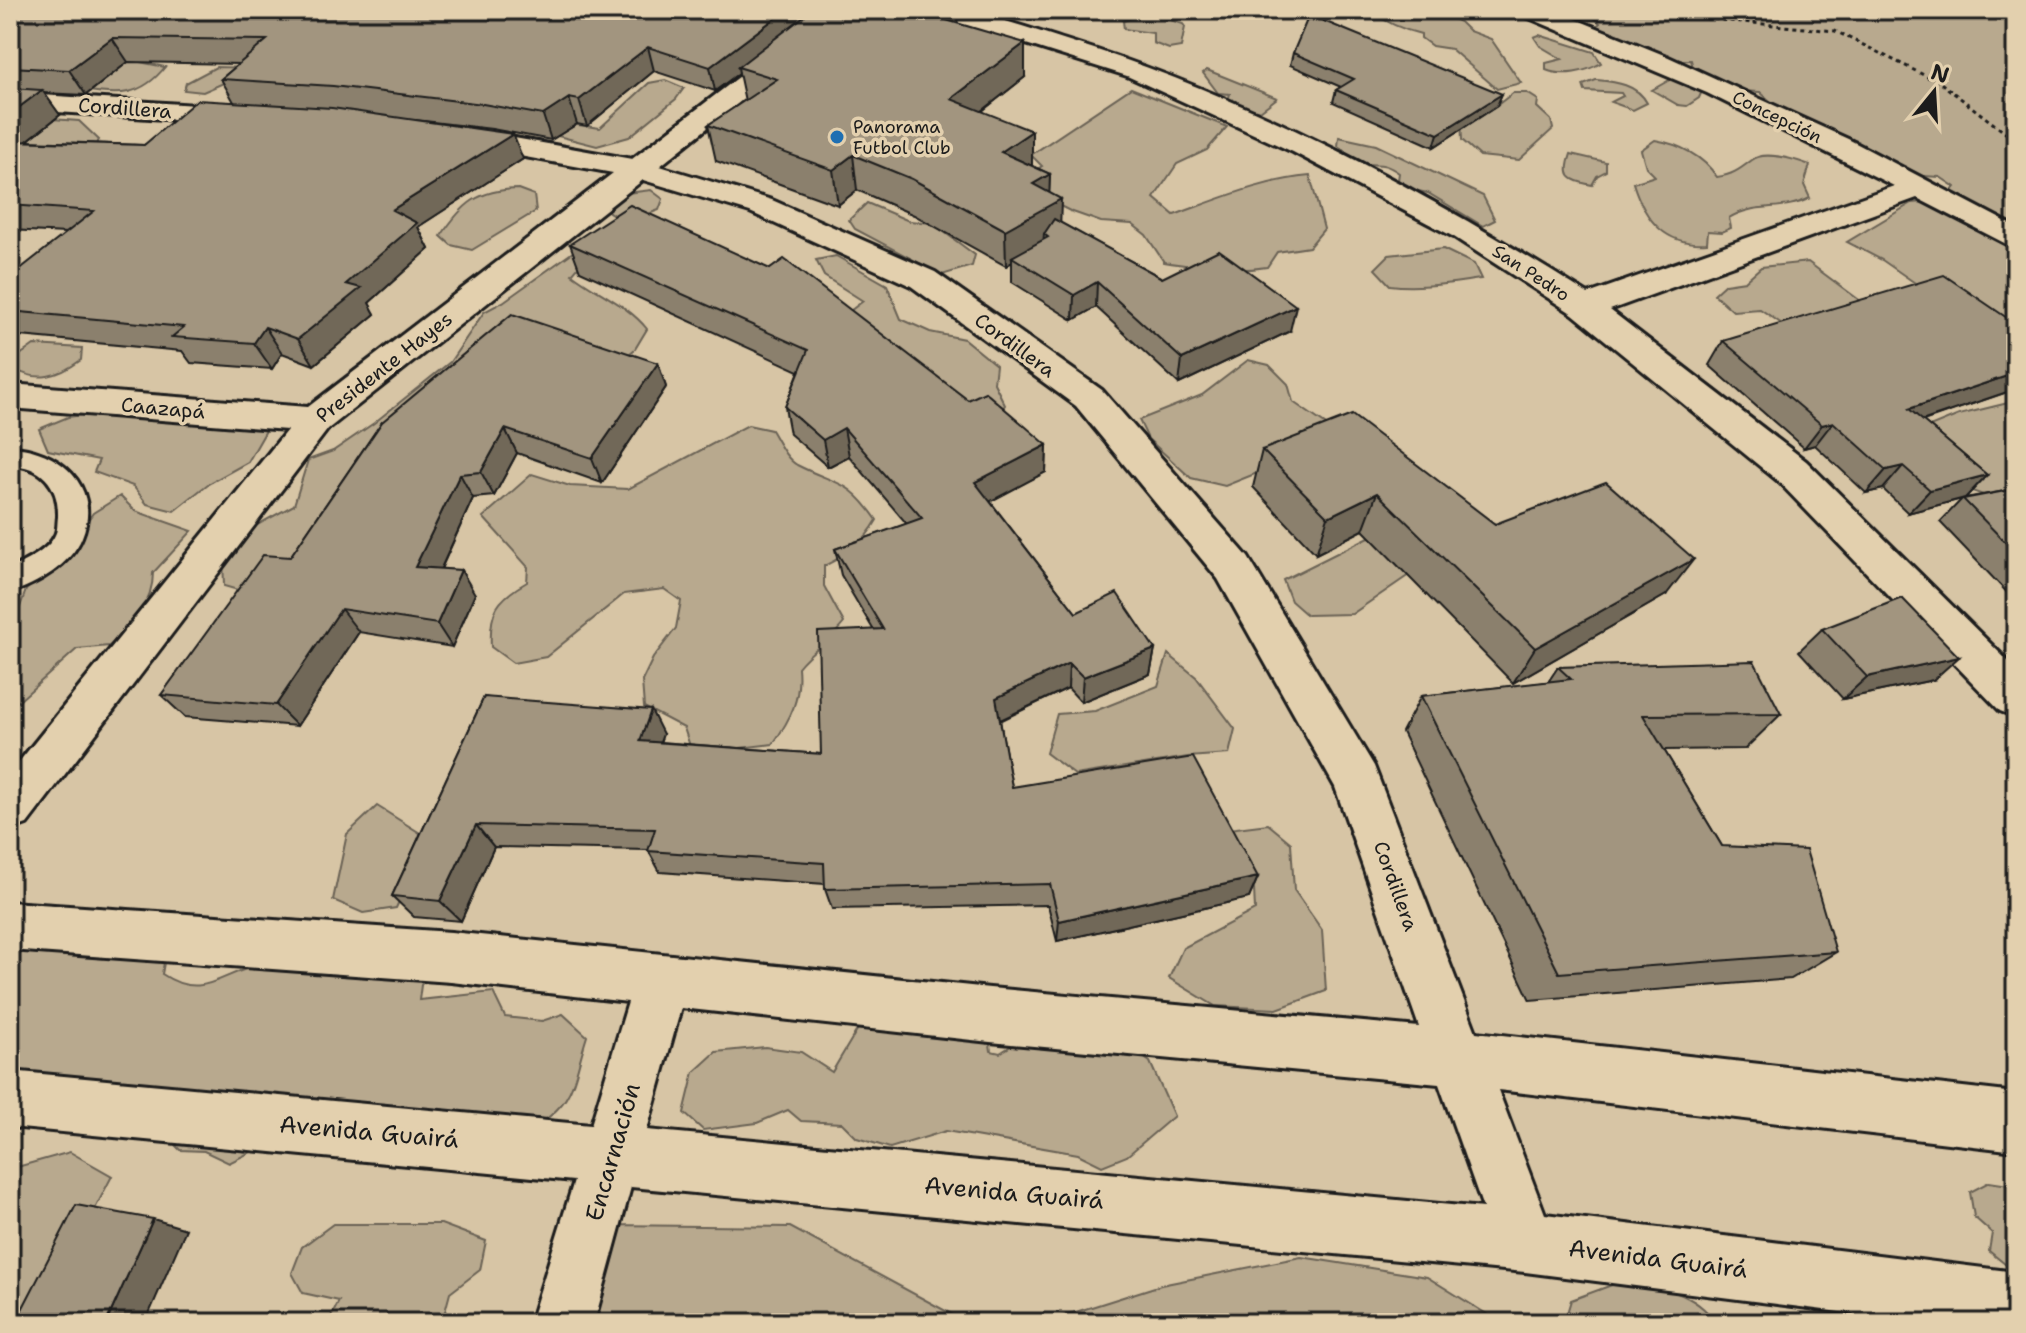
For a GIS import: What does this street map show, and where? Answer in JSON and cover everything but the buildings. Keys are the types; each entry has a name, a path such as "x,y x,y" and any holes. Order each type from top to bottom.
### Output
{"street":[{"name":"Presidente Hayes","path":"10,809 315,420 842,10"},
{"name":"San Pedro","path":"943,10 1136,70 1303,146 1465,230 1585,307 1792,471 2016,698"},
{"name":"Concepción","path":"1531,10 1608,39 1719,88 1920,187 2016,240"},
{"name":"Cordillera","path":"10,101 281,118"},
{"name":"Cordillera","path":"419,132 492,141 638,169 761,206 923,279 1089,398 1233,568 1357,781 1525,1242"},
{"path":"1585,307 1920,187"},
{"name":"Caazapá","path":"10,396 315,420"},
{"path":"10,926 451,957 990,1015 1460,1058 2016,1122"},
{"name":"Encarnación","path":"562,1323 662,979"},
{"name":"Avenida Guairá","path":"10,1099 1525,1242 2016,1303"}],"lane":[{"path":"10,456 27,454 58,469 74,502 69,537 38,567 10,582"}],"path":[{"path":"1647,12 1835,31 1942,84 2016,141"}],"shaded area":[{"path":"1368,10 1434,10 1460,22 1469,31 1491,39 1521,83 1497,89 1451,49 1432,46 1421,38 1421,34 1394,25"},
{"path":"1594,10 2016,10 2016,245 1947,197 1955,187 1940,177 1906,175 1853,151 1858,141 1820,134 1814,122 1791,120 1760,92 1737,91 1695,75 1691,60 1658,61 1590,33 1600,23 1593,17"},
{"path":"1125,11 1142,11 1183,24 1181,47 1169,49 1153,43 1153,33 1124,29 1123,21 1132,18"},
{"path":"1539,35 1594,52 1601,63 1574,72 1546,70 1546,63 1562,59 1540,46 1534,37"},
{"path":"119,58 165,67 147,84 128,92 84,90"},
{"path":"216,67 258,68 203,92 184,90 186,83"},
{"path":"1207,70 1277,98 1260,111 1227,103 1230,94 1218,93 1203,73"},
{"path":"1673,78 1702,91 1699,98 1687,106 1678,105 1652,90"},
{"path":"665,80 684,88 676,99 629,137 597,146 554,135 442,126 441,119 519,117 600,128 649,83"},
{"path":"1596,80 1631,88 1647,103 1633,110 1611,102 1623,96 1621,93 1585,91 1583,85"},
{"path":"1131,88 1227,127 1207,150 1177,164 1154,198 1174,215 1258,186 1310,176 1324,229 1309,247 1277,252 1267,267 1202,267 1164,262 1146,235 1132,224 1101,222 1042,197 1028,175 1042,166 1031,155"},
{"path":"1513,93 1527,93 1538,100 1537,107 1551,120 1553,129 1519,160 1480,156 1462,140 1461,118 1492,109"},
{"path":"10,116 79,121 99,140 96,145 33,144"},
{"path":"1339,137 1376,145 1483,196 1495,220 1483,226 1428,193 1397,187 1399,173 1383,165 1354,160 1338,146"},
{"path":"1655,140 1690,152 1717,177 1732,173 1757,157 1764,156 1810,165 1804,185 1810,198 1790,205 1739,213 1729,218 1731,228 1722,232 1708,231 1707,243 1680,240 1659,228 1651,219 1633,183 1655,176 1646,167 1641,150"},
{"path":"1571,154 1606,162 1606,171 1597,176 1592,185 1577,181 1568,173"},
{"path":"518,189 534,195 536,211 472,250 451,245 441,236 473,200 492,192"},
{"path":"651,190 663,199 659,210 623,218 605,208 619,194"},
{"path":"1939,201 2016,251 2016,353 1882,260 1847,242 1912,203"},
{"path":"867,203 909,221 932,223 975,255 972,266 942,275 855,229 849,220"},
{"path":"1443,249 1474,264 1481,279 1435,285 1390,285 1375,269 1389,255"},
{"path":"573,252 584,260 572,274 622,306 647,329 635,349 616,365 319,540 248,593 224,586 223,557 228,541 294,505 308,460 333,451 374,423 450,362 484,312"},
{"path":"836,256 887,285 901,319 930,332 964,339 996,365 994,383 1005,405 997,416 980,415 846,314 863,301 824,276 816,260"},
{"path":"1808,262 1870,308 1785,326 1760,309 1733,311 1714,294 1725,284 1745,281 1761,267"},
{"path":"34,345 82,348 81,360 64,371 48,376 21,373 12,368 13,360"},
{"path":"1248,360 1269,365 1288,384 1293,402 1332,429 1272,467 1225,486 1191,478 1148,439 1139,420 1202,395"},
{"path":"2016,401 2016,491 1992,498 1966,489 1910,435 1959,415"},
{"path":"113,411 268,427 248,462 208,484 174,511 147,504 133,486 94,472 99,460 48,450 39,429 68,417"},
{"path":"748,425 771,430 793,462 850,490 877,520 854,548 824,566 824,586 844,623 798,667 798,689 793,708 773,744 723,750 690,746 684,728 644,707 642,681 653,658 676,628 681,601 664,589 624,594 546,657 513,663 491,647 492,624 497,607 508,594 527,582 528,567 483,517 532,474 570,486 628,489"},
{"path":"120,496 135,511 192,531 153,573 145,605 109,646 77,649 10,709 10,616 20,607 26,590 56,564 93,513"},
{"path":"1383,530 1425,564 1352,614 1307,615 1291,601 1283,580"},
{"path":"1168,654 1196,677 1235,729 1229,754 1188,757 1075,775 1046,753 1057,714 1095,711 1158,686"},
{"path":"377,806 420,833 416,864 396,908 363,913 333,900 347,834"},
{"path":"1268,824 1291,843 1294,890 1322,930 1326,991 1277,1009 1215,1006 1169,978 1183,948 1255,910 1253,868 1228,829"},
{"path":"79,946 165,957 162,974 190,985 214,982 266,964 328,962 435,967 421,985 419,1000 493,992 505,1017 542,1021 563,1014 587,1036 574,1080 564,1101 530,1131 257,1149 229,1163 204,1151 180,1150 165,1135 10,1122 10,950 40,954"},
{"path":"860,1025 989,1037 991,1051 1000,1053 1014,1044 1024,1032 1119,1040 1150,1062 1174,1116 1127,1156 1102,1166 1078,1154 946,1131 890,1148 857,1138 842,1123 801,1121 788,1110 757,1123 703,1130 684,1113 694,1072 716,1052 765,1047 801,1052 832,1072"},
{"path":"70,1152 112,1176 36,1323 10,1323 10,1169"},
{"path":"1989,1182 2016,1186 2016,1273 1989,1251 1992,1233 1974,1217 1970,1192"},
{"path":"333,1224 441,1224 486,1241 480,1270 450,1293 442,1323 328,1323 339,1301 303,1293 292,1273 302,1247"},
{"path":"606,1225 790,1227 968,1323 525,1323"},
{"path":"1301,1257 1427,1277 1501,1323 1041,1323 1161,1285"},
{"path":"1620,1282 1661,1288 1685,1296 1716,1323 1564,1323 1571,1300"}],"place":[{"name":"Panorama Futbol Club","path":"837,137"}]}
